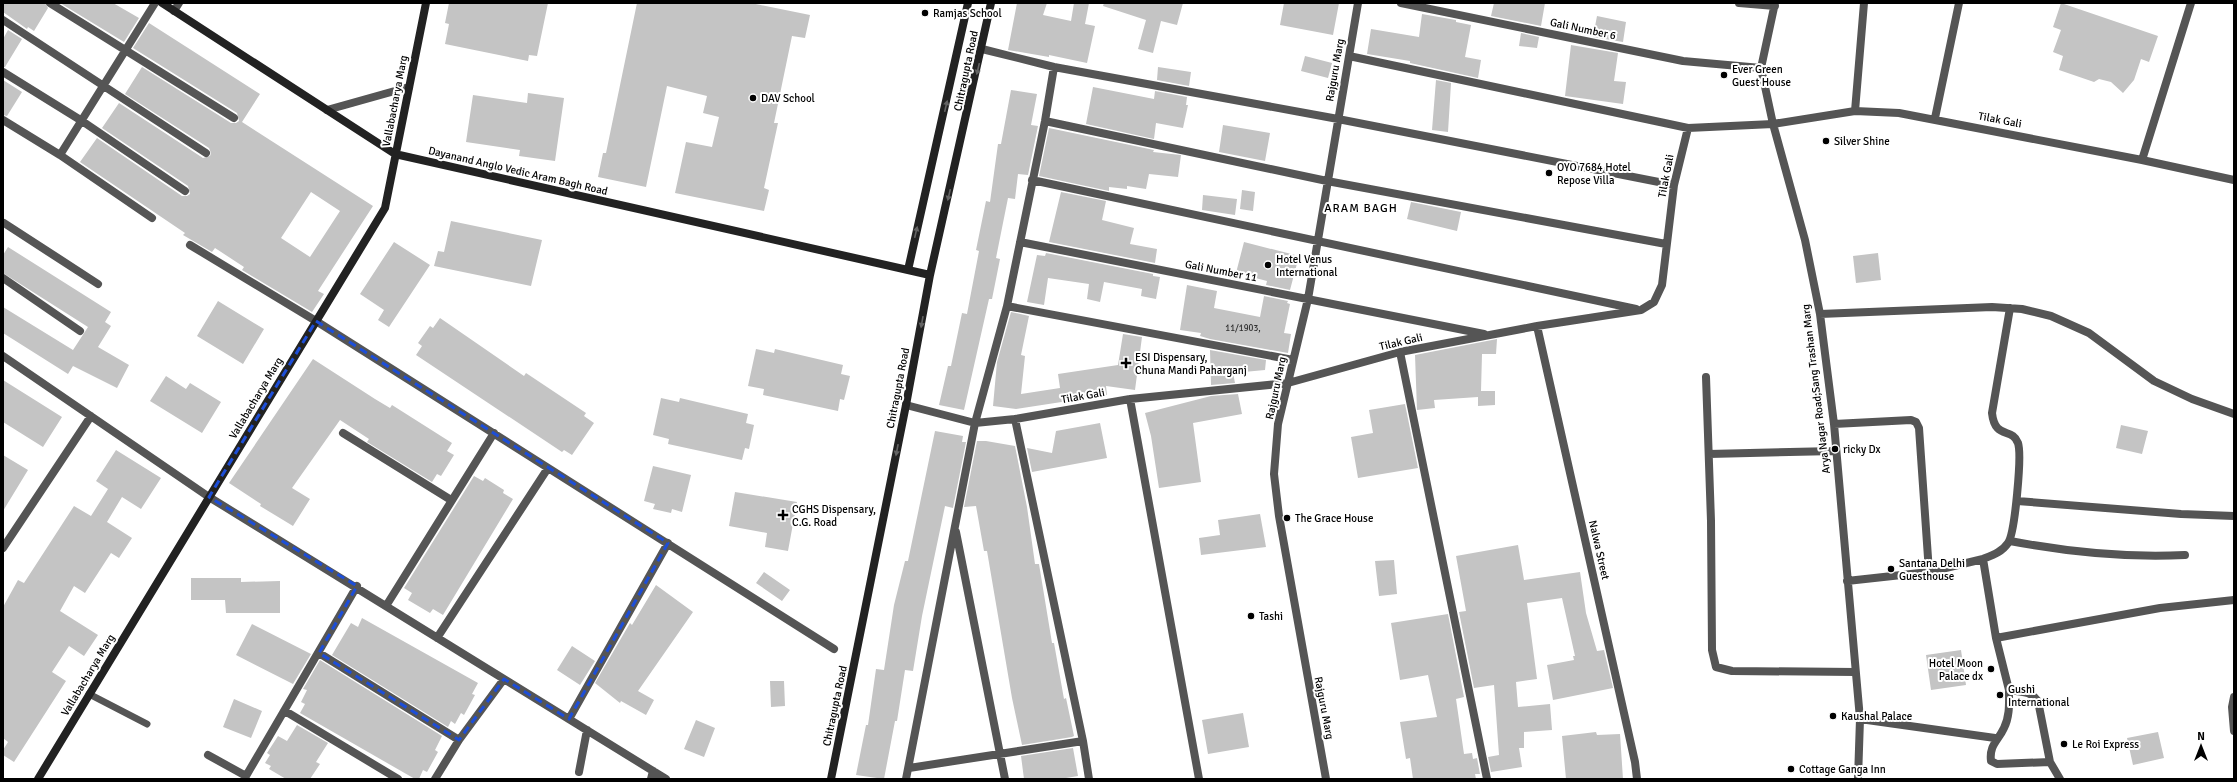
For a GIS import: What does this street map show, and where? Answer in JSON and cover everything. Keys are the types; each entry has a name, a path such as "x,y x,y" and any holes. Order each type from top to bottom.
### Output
{"street":[{"path":"50,3 234,118"},
{"path":"60,155 155,3"},
{"name":"Dayanand Anglo Vedic Aram Bagh Road","path":"162,3 395,154 930,275"},
{"path":"174,11 179,3"},
{"name":"Vallabacharya Marg","path":"38,779 385,208 426,3"},
{"name":"Chitragupta Road","path":"908,270 968,3"},
{"name":"Chitragupta Road","path":"831,779 906,405 930,275 982,49 991,3"},
{"name":"Rajguru Marg","path":"1326,779 1284,546 1274,474 1278,424 1308,299 1358,3"},
{"name":"Gali Number 6","path":"1401,3 1683,62 1761,68"},
{"path":"1739,3 1775,5"},
{"path":"1855,111 1864,3"},
{"path":"1935,118 1959,3"},
{"path":"2142,160 2191,3"},
{"name":"Arya Nagar Road;Sang Trashan Marg","path":"1775,5 1761,68 1773,124 1805,240 1820,314 1834,424 1835,451 1860,719 1858,779"},
{"path":"3,20 206,154"},
{"path":"982,49 1054,67 1338,119 1674,185"},
{"name":"Tilak Gali","path":"1349,56 1688,128 1773,124 1855,111 1899,113 1935,118 2234,180"},
{"path":"906,779 975,423 1007,306 1045,121 1054,67"},
{"path":"3,72 82,121 185,191"},
{"path":"327,110 409,87"},
{"path":"1045,121 1327,181 1666,244"},
{"path":"4,122 60,155 152,218"},
{"name":"Tilak Gali","path":"975,423 1016,419 1130,399 1288,383 1400,352 1537,326 1642,310 1654,302 1662,285 1674,185 1688,128"},
{"path":"1032,180 1642,310"},
{"path":"3,223 98,284"},
{"name":"Gali Number 11","path":"1020,242 1489,335"},
{"path":"190,245 316,321 834,649"},
{"path":"3,278 80,331"},
{"path":"1007,306 1293,360"},
{"path":"1820,314 1954,307 2010,308 2051,316 2089,333 2154,381 2192,399 2234,414"},
{"path":"1847,581 1929,572 1983,559 2003,550 2010,541 2016,501 2019,451 2017,441 2012,436 1999,431 1993,422 1992,413 2010,308"},
{"name":"Nalwa Street","path":"1537,326 1636,762 1637,779"},
{"path":"1400,352 1486,779"},
{"path":"3,356 209,496 357,586 437,638 587,730 652,775 666,779"},
{"path":"1706,377 1711,521 1712,650 1716,667 1732,671 1855,672"},
{"path":"1130,399 1199,779"},
{"path":"906,405 975,423"},
{"path":"3,548 91,416"},
{"path":"1016,419 1083,741 1089,779"},
{"path":"1834,424 1911,420 1916,422 1919,428 1929,572"},
{"path":"386,606 494,433"},
{"path":"343,434 451,500"},
{"path":"1709,454 1835,451"},
{"path":"437,638 548,468"},
{"path":"2016,501 2181,514 2234,516"},
{"path":"955,527 1005,779"},
{"path":"2010,541 2051,549 2126,556 2185,555"},
{"path":"569,719 668,543"},
{"path":"1983,559 1996,638 2009,690 2009,714 2004,728 1996,738 1990,754 1992,762 1998,764 2050,762"},
{"path":"208,755 247,778 357,586"},
{"path":"1996,638 2160,608 2234,600"},
{"path":"319,653 459,740"},
{"path":"435,779 459,740 504,679"},
{"path":"2009,690 2027,692 2034,695 2038,701 2050,762 2060,779"},
{"path":"2234,697 2232,707 2234,731"},
{"path":"286,711 398,779"},
{"path":"1860,719 1996,738"},
{"path":"579,772 587,730"},
{"path":"909,768 1000,752 1083,741"}],"lane":[{"path":"89,694 147,724"}],"highlighted area":[{"path":"316,321 668,543 569,719 504,679 459,740 319,653 357,586 209,497"}],"building":[{"path":"3,3 45,3 48,8 34,31 28,27 27,29 3,12"},
{"path":"60,3 113,3 139,18 124,42"},
{"path":"449,3 548,3 537,56 529,55 528,61 445,44 449,24 445,23"},
{"path":"637,3 751,3 810,15 805,38 792,36 774,123 778,123 764,188 769,190 764,211 675,193 686,142 712,147 719,117 703,113 707,96 667,86 646,187 598,177 603,153 606,153"},
{"path":"1017,3 1047,3 1043,15 1071,21 1074,3 1089,3 1085,24 1095,26 1087,63 1049,55 1049,57 1008,50"},
{"path":"1104,3 1183,3 1177,25 1161,21 1153,53 1138,49 1146,20 1103,6"},
{"path":"1284,3 1339,3 1333,35 1280,25"},
{"path":"1494,3 1545,3 1541,26 1491,16"},
{"path":"2061,3 2158,36 2149,62 2141,59 2134,80 2123,93 2111,82 2099,79 2094,82 2059,70 2063,56 2053,52 2061,30 2053,27"},
{"path":"1422,14 1456,20 1456,22 1471,25 1465,57 1481,60 1478,78 1410,63 1410,61 1367,54 1371,29 1419,37"},
{"path":"1597,16 1626,22 1623,42 1593,37"},
{"path":"149,23 260,94 242,122 373,206 318,291 324,294 312,312 242,270 244,267 215,248 212,252 183,235 185,233 80,162 97,138 182,196 187,196 190,194 188,186 102,128 119,103 203,158 210,156 211,153 209,148 125,94 142,67 231,123 236,123 239,121 237,113 133,48","holes":["311,192 340,211 310,257 281,238"]},
{"path":"8,30 22,39 5,67 3,67 3,39"},
{"path":"1521,33 1539,37 1537,48 1519,46"},
{"path":"1571,45 1618,53 1614,81 1626,82 1623,104 1565,96"},
{"path":"1305,56 1332,63 1328,78 1301,71"},
{"path":"1158,67 1191,72 1189,86 1157,80"},
{"path":"3,80 22,92 7,116 3,115"},
{"path":"1436,80 1451,83 1448,132 1432,130"},
{"path":"1093,87 1154,99 1155,91 1187,97 1186,105 1188,105 1183,128 1156,123 1154,139 1086,124"},
{"path":"1011,90 1037,94 1031,125 1038,126 1028,175 1018,174 1015,199 1008,198 996,258 1000,259 992,299 989,299 964,410 939,405 948,366 951,366 962,313 967,314 979,251 976,250 986,201 990,202 998,144 1001,144"},
{"path":"528,93 564,98 555,161 519,156 520,150 466,142 473,95 527,103"},
{"path":"1223,125 1270,133 1265,161 1219,152"},
{"path":"1049,128 1154,150 1153,152 1181,155 1178,177 1149,174 1146,189 1127,186 1127,189 1109,187 1109,191 1039,176"},
{"path":"1242,190 1255,192 1253,211 1240,209"},
{"path":"1061,192 1106,201 1102,220 1134,228 1130,244 1157,249 1155,263 1049,242"},
{"path":"1203,195 1237,199 1235,215 1202,210"},
{"path":"1411,202 1461,212 1457,231 1407,219"},
{"path":"451,221 542,240 531,286 434,266 438,251 444,252"},
{"path":"394,242 430,265 389,327 378,320 384,310 360,294"},
{"name":"Hotel Venus International","path":"1244,242 1299,256 1290,290 1266,285 1267,281 1236,273"},
{"path":"8,247 111,312 105,322 111,326 98,347 129,365 117,388 73,366 68,374 3,333 3,307 73,350 88,327 3,273 3,255"},
{"path":"1046,253 1153,274 1153,276 1160,277 1156,299 1141,296 1142,289 1104,282 1100,302 1087,299 1089,284 1048,278 1044,305 1027,302 1037,255 1045,256"},
{"path":"1878,253 1881,280 1856,283 1853,256"},
{"path":"1187,285 1217,291 1214,308 1260,317 1264,296 1288,301 1287,303 1290,304 1284,333 1291,334 1288,353 1210,339 1200,336 1201,333 1180,330"},
{"path":"218,301 264,329 243,364 197,336"},
{"path":"1011,312 1029,316 1021,355 1025,356 1021,394 1060,388 1058,374 1118,365 1123,334 1142,337 1135,390 1106,386 1107,395 1016,409 993,406 997,362"},
{"path":"440,318 524,376 526,373 586,413 584,416 594,423 572,455 564,450 562,452 416,355 422,346 418,343 430,326 433,328"},
{"path":"1497,339 1496,354 1482,354 1481,391 1495,391 1495,405 1478,406 1478,397 1434,400 1435,408 1417,410 1415,355"},
{"path":"756,349 774,353 775,349 843,365 841,374 850,376 844,400 840,399 838,411 763,395 764,389 748,386"},
{"path":"1210,350 1266,360 1265,370 1233,373 1235,383 1211,385"},
{"path":"313,359 375,399 390,408 392,405 452,443 447,451 454,455 441,476 437,474 432,482 367,442 369,439 340,420 292,488 310,499 293,526 260,506 261,504 229,483"},
{"path":"166,376 186,389 190,383 221,402 202,433 150,401"},
{"path":"3,380 62,417 43,447 3,422"},
{"path":"1238,394 1242,414 1193,423 1201,482 1159,488 1151,436 1145,413 1211,396"},
{"path":"661,398 679,402 680,398 748,414 746,423 754,425 749,449 745,448 742,460 668,444 669,439 653,435"},
{"path":"1405,404 1418,468 1358,478 1351,437 1373,433 1369,410"},
{"path":"1100,423 1107,458 1032,472 1027,448 1052,453 1056,431"},
{"path":"2121,425 2148,431 2142,454 2116,448"},
{"path":"935,431 963,436 962,442 966,442 953,508 945,506 922,616 913,671 905,670 897,721 895,721 884,779 856,775 866,725 868,725 876,669 884,670 894,605 905,561 908,561"},
{"path":"977,441 1015,446 1027,507 1035,564 1039,564 1052,643 1054,643 1064,699 1066,698 1074,736 1072,737 1022,745 1012,698 987,551 984,551 976,506 964,507"},
{"path":"116,450 161,478 141,509 122,497 107,522 132,538 119,558 111,553 85,593 74,586 60,611 98,635 84,656 69,646 52,672 66,681 14,762 3,755 3,750 8,742 3,738 3,607 18,580 24,583 74,506 91,516 108,489 96,481"},
{"path":"3,455 28,470 3,511"},
{"path":"653,466 691,475 682,512 672,509 671,513 653,509 655,504 644,501"},
{"path":"474,476 483,481 485,478 504,490 503,493 513,499 443,615 433,609 430,613 408,600 412,593 404,588"},
{"path":"735,492 797,502 788,551 765,547 767,533 729,526"},
{"path":"1260,514 1266,547 1201,555 1199,538 1220,535 1218,520"},
{"path":"1518,545 1524,580 1580,572 1586,613 1597,651 1604,650 1613,688 1553,700 1547,665 1574,660 1573,656 1575,656 1562,598 1527,603 1537,679 1516,682 1518,707 1550,704 1552,730 1524,732 1524,748 1519,748 1522,767 1491,772 1488,757 1499,755 1494,685 1474,688 1459,612 1466,611 1456,556"},
{"path":"1394,560 1397,594 1379,596 1375,561"},
{"path":"764,572 790,590 782,601 756,583"},
{"path":"191,578 241,578 241,582 280,581 280,613 226,613 225,600 191,600"},
{"path":"656,585 693,612 638,691 654,700 646,715 621,701 620,703 595,683 630,623 632,625"},
{"path":"1448,614 1464,697 1456,699 1464,754 1472,753 1473,759 1477,758 1480,774 1475,774 1476,779 1413,779 1410,758 1406,759 1400,722 1437,717 1428,675 1400,680 1391,623"},
{"path":"362,618 478,683 472,694 475,695 464,715 461,713 455,724 451,721 448,727 332,655 351,623 358,627"},
{"path":"252,624 311,654 293,684 236,655"},
{"path":"572,646 595,661 580,685 557,670"},
{"path":"1961,650 1966,685 1931,690 1926,655"},
{"path":"320,660 442,736 435,750 438,752 427,772 423,770 419,779 415,779 300,713 305,704 301,702 307,690 303,689"},
{"path":"770,681 784,681 785,706 771,707"},
{"path":"234,699 262,711 251,738 223,727"},
{"path":"1243,713 1249,747 1208,754 1202,720"},
{"path":"696,720 715,728 704,757 684,749"},
{"path":"297,725 328,743 316,762 320,764 310,779 286,779 269,769 271,766 265,763 270,755 267,753 278,736 287,741"},
{"path":"1596,732 1597,735 1620,734 1623,779 1566,779 1562,736"},
{"path":"2158,732 2164,758 2133,765 2127,738"},
{"path":"1073,748 1078,776 1060,779 1024,779 1021,756"}],"place":[{"name":"Ramjas School","path":"925,13"},
{"name":"Ever Green Guest House","path":"1724,75"},
{"name":"DAV School","path":"753,98"},
{"name":"Silver Shine","path":"1826,141"},
{"name":"OYO 7684 Hotel Repose Villa","path":"1549,173"},
{"name":"Hotel Venus International","path":"1268,265"},
{"name":"ESI Dispensary, Chuna Mandi Paharganj","path":"1126,363"},
{"name":"ricky Dx","path":"1835,449"},
{"name":"CGHS Dispensary, C.G. Road","path":"783,515"},
{"name":"The Grace House","path":"1287,518"},
{"name":"Santana Delhi Guesthouse","path":"1891,569"},
{"name":"Tashi","path":"1251,616"},
{"name":"Hotel Moon Palace dx","path":"1991,669"},
{"name":"Gushi International","path":"2000,695"},
{"name":"Kaushal Palace","path":"1833,716"},
{"name":"Le Roi Express","path":"2064,744"},
{"name":"Cottage Ganga Inn","path":"1791,769"}],"district":[{"name":"ARAM BAGH","path":"1361,208"}]}
